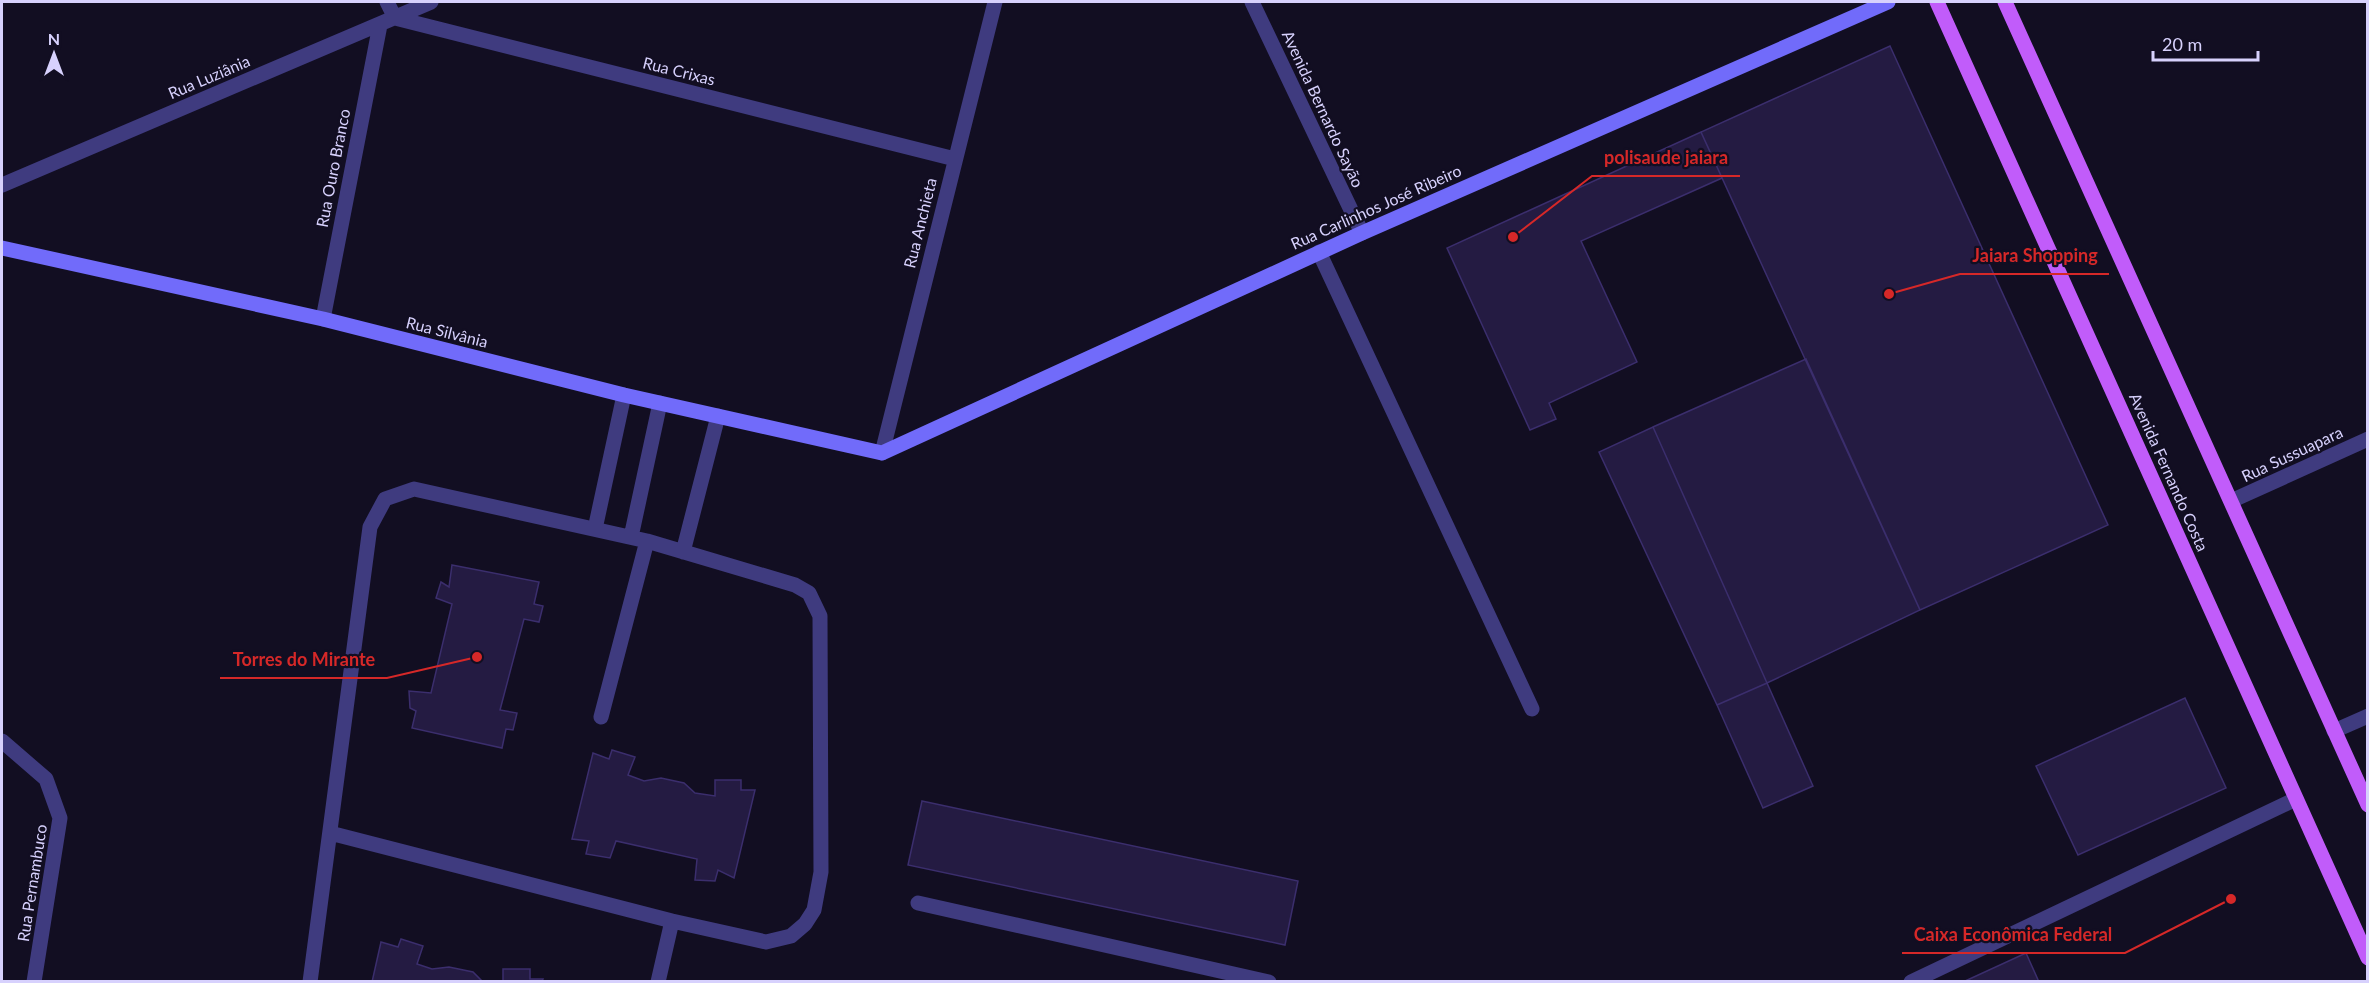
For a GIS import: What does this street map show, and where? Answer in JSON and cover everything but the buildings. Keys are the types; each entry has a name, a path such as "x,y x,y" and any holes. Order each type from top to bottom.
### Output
{"main road":[{"name":"Avenida Fernando Costa","path":"1937,2 2367,958"},
{"path":"1995,2 2005,11 2016,27"},
{"path":"2005,2 2367,805"}],"street":[{"path":"387,2 395,18"},
{"name":"Rua Luziânia","path":"2,185 431,2"},
{"name":"Rua Anchieta","path":"882,453 995,2"},
{"name":"Avenida Bernardo Sayão","path":"1252,2 1362,233"},
{"name":"Rua Carlinhos José Ribeiro","path":"882,453 1319,252 1888,2"},
{"name":"Rua Crixas","path":"395,18 955,159"},
{"name":"Rua Ouro Branco","path":"323,319 380,25"},
{"name":"Rua Silvânia","path":"2,248 323,319 624,395 882,453"},
{"path":"1319,252 1532,709"},
{"path":"595,529 624,395"},
{"path":"631,537 660,403"},
{"path":"683,552 718,416"},
{"name":"Rua Sussuapara","path":"2231,501 2367,439"},
{"path":"310,981 370,527 385,499 414,489 647,541 795,585 809,593 820,616 820,872 814,910 805,924 791,936 766,942 672,921 330,833"},
{"path":"601,717 647,541"},
{"path":"2334,731 2367,716"},
{"name":"Rua Pernambuco","path":"2,741 46,779 60,818 34,981"},
{"path":"1911,981 2296,799"},
{"path":"918,903 1269,981"},
{"path":"658,981 672,921"}],"place":[{"name":"polisaude jaiara","path":"1513,237"},
{"name":"Jaiara Shopping","path":"1889,294"},
{"name":"Torres do Mirante","path":"477,657"},
{"name":"Caixa Econômica Federal","path":"2231,899"}]}
